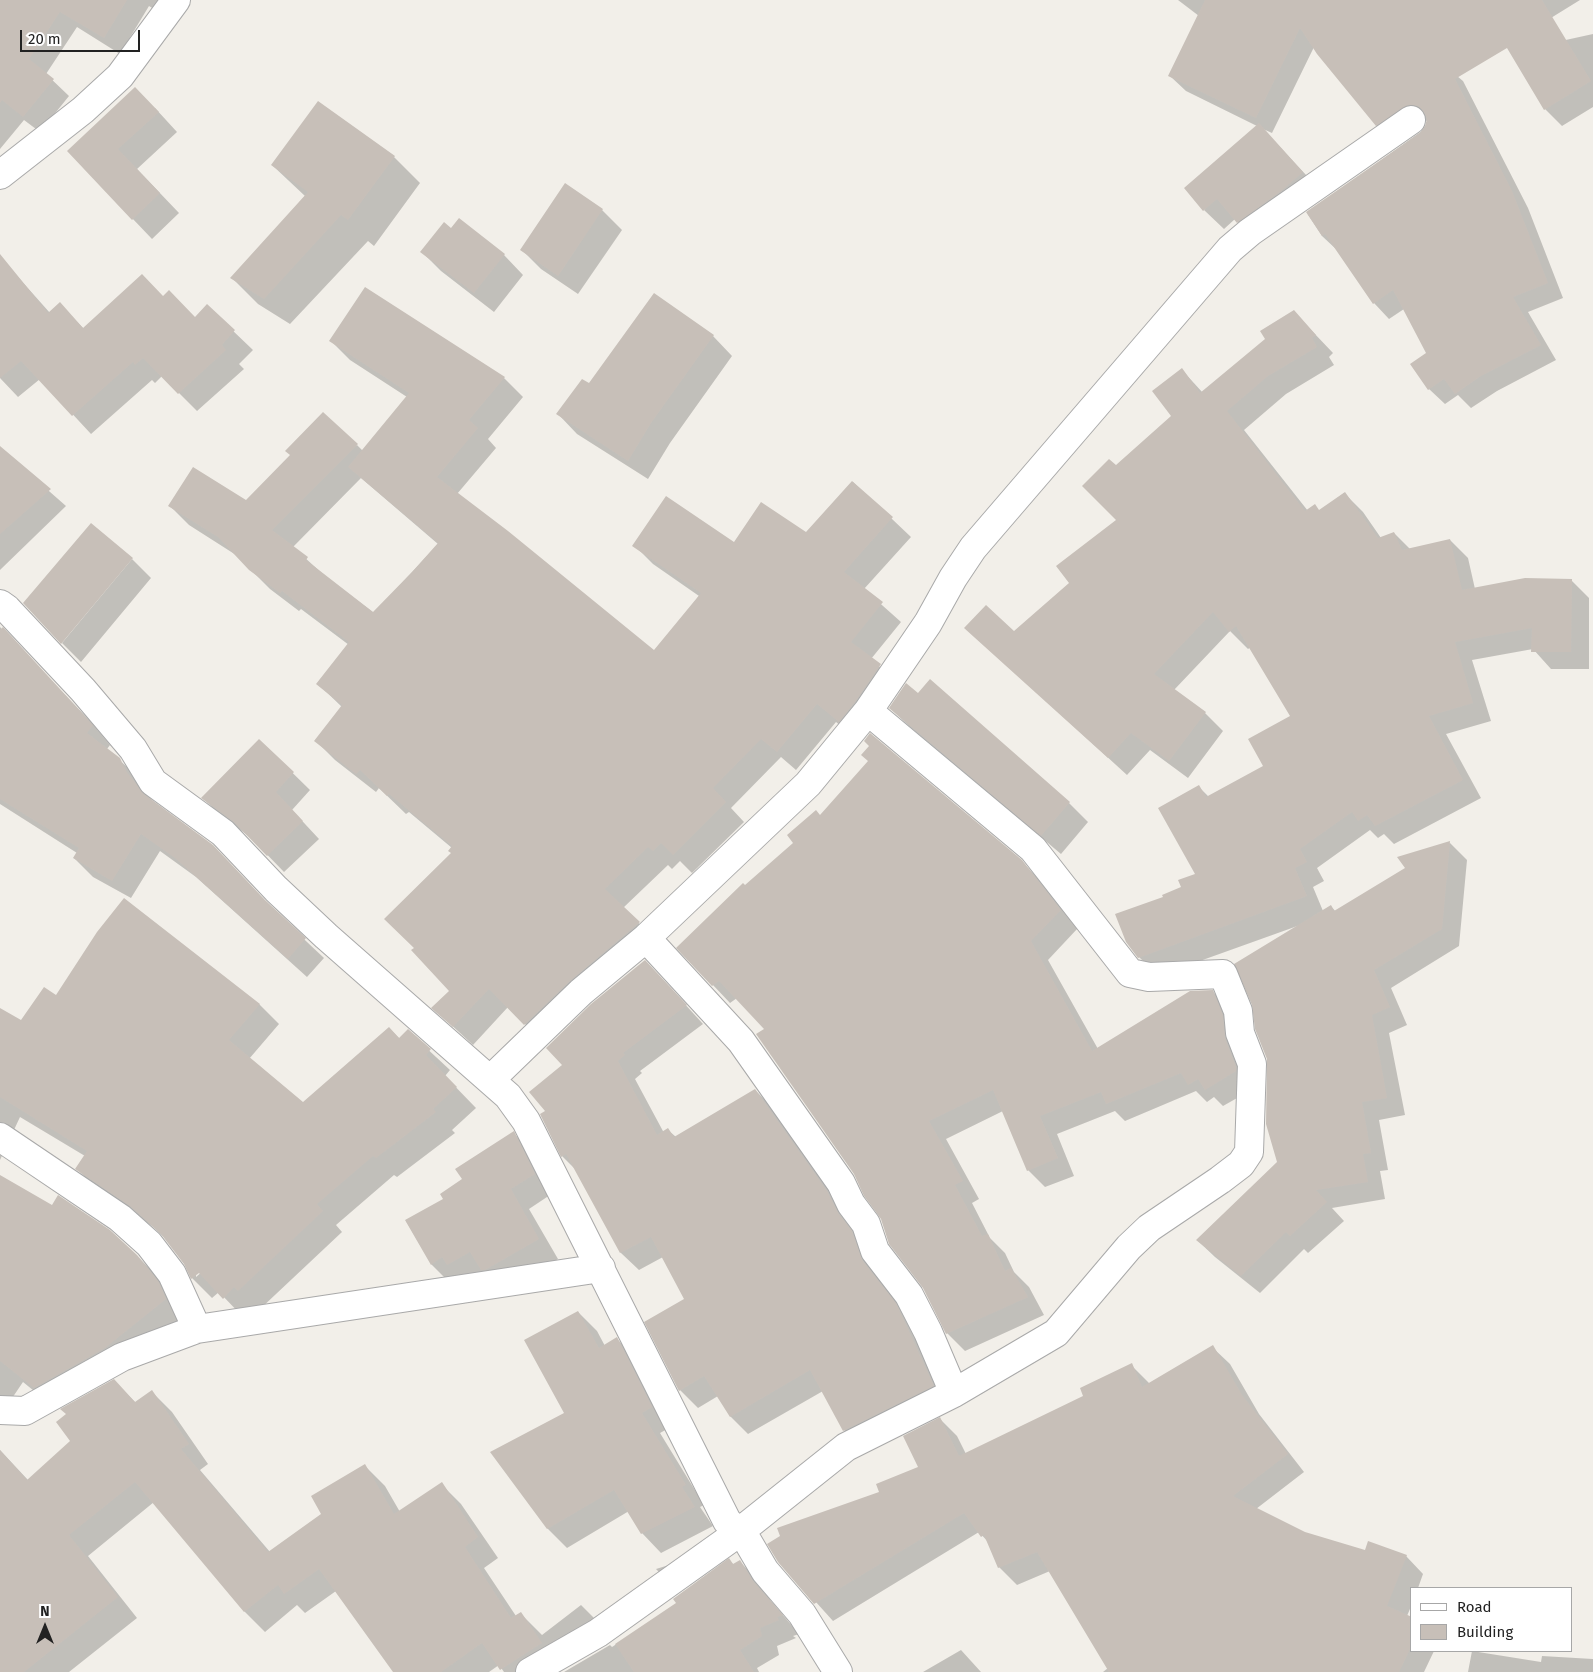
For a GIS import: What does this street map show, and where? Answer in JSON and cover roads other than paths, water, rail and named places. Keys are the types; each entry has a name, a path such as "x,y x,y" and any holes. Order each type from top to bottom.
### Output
{"street":[{"path":"0,175 83,110 120,76 176,0"},
{"path":"491,1079 581,992 646,938 808,784 868,711 928,622 953,578 973,548 1230,249 1250,232 1411,120"},
{"path":"2,609 83,690 134,749 153,782 222,833 276,889 319,929 508,1096 526,1121 727,1522 748,1542 765,1571 802,1614 838,1672"},
{"path":"530,1672 598,1633 738,1533 846,1446 954,1394 1056,1333 1129,1248 1149,1228 1241,1164 1249,1152 1252,1064 1240,1033 1238,1011 1223,974 1149,978 1130,974 1033,849 868,711"},
{"path":"646,938 741,1041 841,1183 850,1204 866,1224 875,1252 908,1295 928,1332 954,1394"},
{"path":"0,1136 120,1218 149,1244 172,1274 197,1329"},
{"path":"0,1410 25,1411 122,1357 197,1329 601,1268"}]}
